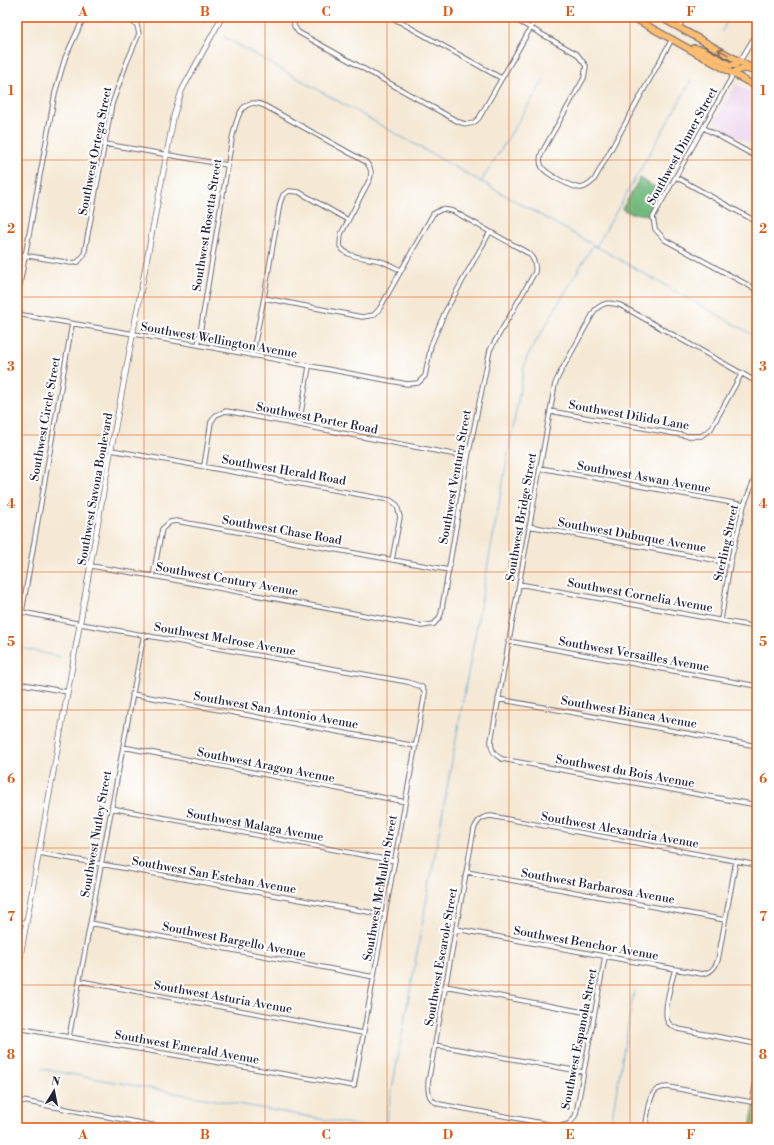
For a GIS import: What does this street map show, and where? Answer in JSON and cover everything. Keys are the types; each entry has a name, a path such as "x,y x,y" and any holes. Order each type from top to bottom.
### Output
{"main road":[{"path":"632,17 688,47 746,80 757,88"},
{"path":"660,17 757,71"},
{"path":"688,47 703,50 730,65 735,65 740,61"},
{"path":"734,74 738,70 744,68 757,74"}],"street":[{"path":"17,300 55,93 65,58 84,17"},
{"name":"Southwest Ortega Street","path":"25,256 67,263 78,262 86,252 112,104 139,34 137,25 126,17"},
{"name":"Southwest Savona Boulevard","path":"17,975 111,450 174,115 182,90 222,17"},
{"path":"294,17 296,30 466,125 471,124 479,118 537,17"},
{"path":"391,17 501,78"},
{"path":"511,17 577,54 586,66 584,78 540,158 543,168 557,178 577,188 584,187 590,183 672,38"},
{"path":"679,27 684,17"},
{"path":"740,61 757,33"},
{"name":"Southwest Dinner Street","path":"734,74 653,217 655,229 665,240 757,290"},
{"name":"Southwest Rosetta Street","path":"198,345 233,135 242,110 250,103 260,103 366,162 371,169 370,179 348,220"},
{"path":"704,128 757,157"},
{"path":"105,144 227,166"},
{"path":"676,177 757,222"},
{"path":"252,356 264,298 280,203 286,193 292,191 300,192 348,220 340,238 342,249 345,252 355,256 381,261 400,270"},
{"path":"264,298 362,316 370,316 377,312 433,214 439,210 449,210 490,232"},
{"name":"Southwest Wellington Avenue","path":"17,314 198,345 309,367 407,384 418,383 425,376 431,345 445,312 490,232"},
{"name":"Southwest Ventura Street","path":"359,614 422,626 434,624 441,614 468,457 490,350 536,268 533,258 528,253 490,232"},
{"path":"17,254 25,256"},
{"name":"Southwest Bridge Street","path":"493,751 490,741 550,411 559,374 595,310 602,304 608,302 620,305 742,373"},
{"name":"Southwest Circle Street","path":"22,612 72,324"},
{"path":"299,424 309,367"},
{"path":"742,373 757,382"},
{"name":"Southwest Dilido Lane","path":"550,411 687,436 700,436 711,429 742,373"},
{"name":"Southwest Porter Road","path":"204,466 212,422 216,414 231,411 468,457"},
{"name":"Southwest Herald Road","path":"111,450 390,500 397,505 400,517 392,560"},
{"name":"Southwest Aswan Avenue","path":"540,468 744,505"},
{"name":"Sterling Street","path":"721,620 730,563 744,505 757,473"},
{"name":"Southwest Chase Road","path":"153,576 162,529 173,521 449,570"},
{"name":"Southwest Dubuque Avenue","path":"529,526 730,563"},
{"name":"Southwest Century Avenue","path":"91,566 359,614"},
{"name":"Southwest Cornelia Avenue","path":"519,584 757,626"},
{"name":"Southwest Melrose Avenue","path":"17,611 81,624 408,682 422,687 426,693"},
{"name":"Southwest Nutley Street","path":"69,1037 144,634"},
{"name":"Southwest Versailles Avenue","path":"508,641 757,686"},
{"path":"17,684 68,692"},
{"name":"Southwest McMullen Street","path":"354,1086 426,693"},
{"name":"Southwest San Antonio Avenue","path":"132,694 416,746"},
{"name":"Southwest Bianca Avenue","path":"498,699 757,746"},
{"name":"Southwest Aragon Avenue","path":"123,747 406,802"},
{"name":"Southwest du Bois Avenue","path":"493,751 496,756 502,759 757,806"},
{"name":"Southwest Malaga Avenue","path":"111,808 395,861"},
{"name":"Southwest Alexandria Avenue","path":"479,820 484,817 491,816 757,865"},
{"name":"Southwest Escarole Street","path":"479,820 474,829 428,1084 428,1092 433,1102 439,1104 551,1125 564,1126 570,1124"},
{"name":"Southwest San Esteban Avenue","path":"39,853 385,915"},
{"path":"725,920 736,861"},
{"name":"Southwest Barbarosa Avenue","path":"467,872 725,920"},
{"name":"Southwest Benchor Avenue","path":"456,929 702,974 711,971 718,960 725,920"},
{"path":"17,922 26,923"},
{"name":"Southwest Bargello Avenue","path":"90,923 374,977"},
{"name":"Southwest Espanola Street","path":"570,1124 576,1114 605,957"},
{"path":"674,969 666,1011 668,1022 672,1026 678,1029 757,1044"},
{"name":"Southwest Asturia Avenue","path":"80,981 363,1033"},
{"path":"446,986 594,1014"},
{"name":"Southwest Emerald Avenue","path":"17,1028 354,1086"},
{"path":"435,1045 584,1072"},
{"path":"752,1102 757,1076"},
{"path":"646,1128 650,1098 653,1093 661,1087 757,1103"},
{"path":"17,1100 168,1128"}],"shaded area":[{"path":"736,84 757,96 757,148 717,125 715,120"}],"green space":[{"path":"640,178 661,191 649,215 630,213 622,209"},
{"path":"754,1105 757,1106 757,1128 750,1128"}],"waterway":[{"path":"198,17 206,22"},
{"path":"722,31 729,17"},
{"path":"224,37 757,337"},
{"path":"481,182 544,80"},
{"path":"596,247 691,81"},
{"path":"385,1128 524,367 527,357 593,245"},
{"path":"17,647 60,657"},
{"path":"610,1128 634,991"},
{"path":"42,1069 372,1128"}]}
